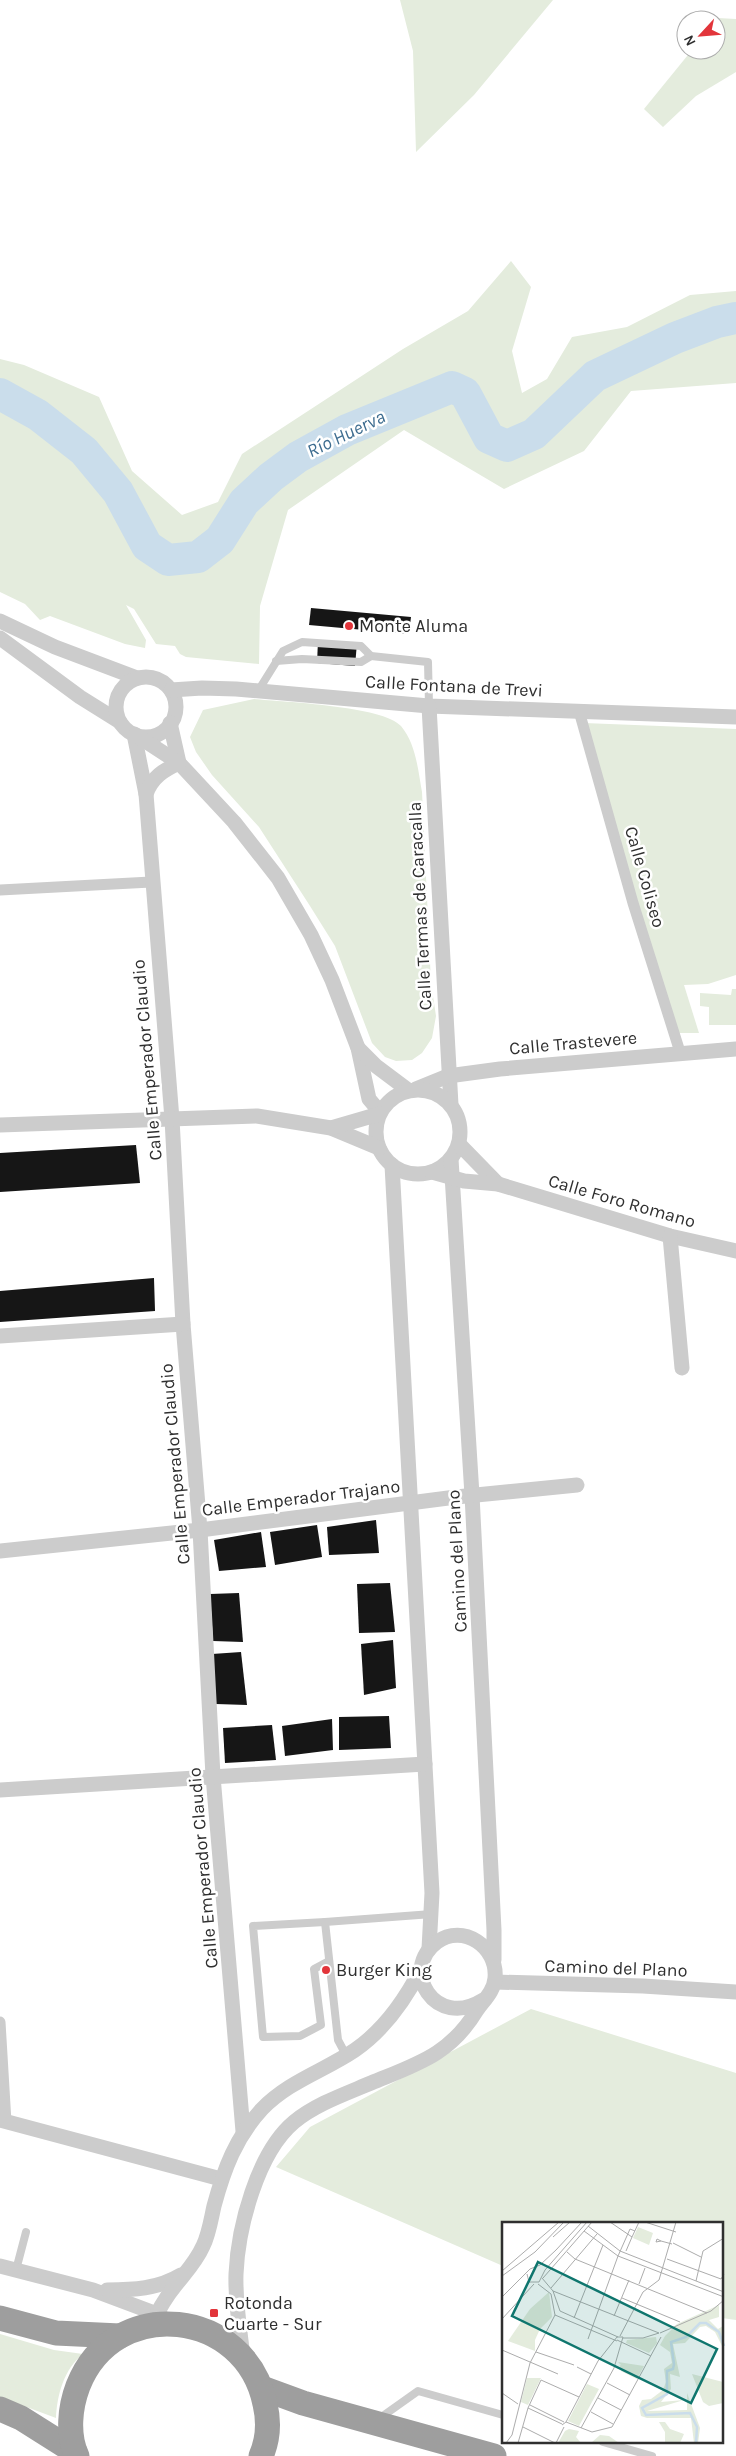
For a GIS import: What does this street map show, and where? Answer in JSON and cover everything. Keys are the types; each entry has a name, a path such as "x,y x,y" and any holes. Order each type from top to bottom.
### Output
{"highway":[{"path":"0,2318 56,2333 120,2336"},
{"path":"76,2454 70,2425 73,2399 83,2374 99,2352 120,2336 159,2320 185,2324 217,2336 244,2357 262,2388 268,2418 265,2447 261,2456"},
{"path":"262,2388 303,2403 494,2456"},
{"path":"0,2410 21,2418 76,2454"}],"street":[{"path":"0,621 55,647 136,678"},
{"path":"0,638 80,698 120,722 135,735 179,763 234,822 278,878 324,960 358,1048 369,1099 380,1113"},
{"path":"120,722 116,714 118,696 122,688 136,678 146,676 156,678 164,683 171,690 176,707 170,723 156,735 135,735"},
{"name":"Calle Fontana de Trevi","path":"171,690 202,688 258,691 428,706 736,717"},
{"name":"Calle Termas de Caracalla","path":"428,706 451,1105"},
{"name":"Calle Coliseo","path":"579,711 633,903 680,1052"},
{"path":"170,723 179,763"},
{"name":"Calle Emperador Claudio","path":"135,735 146,794 151,882 172,1119 183,1324 200,1530 213,1776 243,2131"},
{"path":"146,794 148,786 159,773 179,763"},
{"path":"0,890 151,882"},
{"path":"358,1048 376,1066 412,1090 435,1093 451,1105 460,1124 459,1144 450,1159 432,1172 416,1174 392,1165 379,1148 375,1131 380,1113 392,1098 412,1090"},
{"name":"Calle Trastevere","path":"412,1090 448,1076 572,1061 736,1049"},
{"path":"331,1128 380,1113"},
{"path":"0,1125 257,1116 331,1128 379,1148"},
{"name":"Calle Foro Romano","path":"459,1144 498,1184"},
{"name":"Camino del Plano","path":"450,1159 453,1179 472,1495 494,1960"},
{"path":"0,2266 93,2290 159,2320 176,2285 189,2270 204,2245 221,2179 243,2131 262,2108 280,2092 346,2055 381,2027 405,1997 429,1949 432,1914 426,1764 392,1165"},
{"name":"Calle Foro Romano","path":"432,1172 453,1179 498,1184 670,1236 736,1251"},
{"path":"670,1236 682,1368"},
{"path":"0,1336 183,1324"},
{"name":"Calle Emperador Trajano","path":"0,1550 200,1530 412,1502 578,1485"},
{"path":"0,1790 426,1764"},
{"path":"244,2357 236,2275 242,2226 255,2185 278,2140 293,2123 310,2110 429,2059 449,2046 468,2026 494,1982 494,1960 480,1942 470,1937 448,1936 429,1949"},
{"path":"421,1968 422,1981 427,1993 436,2002 447,2008 460,2010 472,2007 483,2000"},
{"name":"Camino del Plano","path":"494,1982 643,1986 736,1992"},
{"path":"0,2022 3,2121 221,2179"},
{"path":"93,2290 143,2289 167,2282 189,2270"}],"lane":[{"path":"258,691 283,650 302,642 361,646 371,656"},
{"path":"276,661 302,659 361,662 371,656 428,662 428,706"},
{"path":"329,1961 314,1969 321,2025 300,2036 263,2037 253,1926 432,1914"},
{"path":"325,1922 338,2040 346,2055"},
{"path":"16,2270 26,2232"},
{"path":"374,2423 418,2391 502,2414"},
{"path":"610,2444 652,2456"}],"green space":[{"path":"400,0 553,0 474,95 416,152 413,51"},
{"path":"726,18 736,19 736,72 696,96 663,127 644,109 684,60 726,60"},
{"path":"511,261 531,287 512,351 522,393 547,379 572,337 627,327 690,295 736,291 736,383 631,391 584,451 504,489 404,430 288,510 260,606 259,664 186,657 180,654 175,646 156,644 134,609 126,605 146,640 145,648 125,644 50,616 40,620 25,604 0,592 0,359 24,365 99,397 132,471 182,515 218,502 242,454 403,349 468,311"},
{"path":"254,699 332,706 375,714 391,719 401,726 410,741 416,758 422,792 431,983 436,1016 432,1038 422,1053 412,1060 396,1061 385,1057 372,1043 335,946 259,827 212,775 196,752 190,737 203,710"},
{"path":"584,723 736,729 736,975 708,984 684,985 699,1033 676,1033"},
{"path":"732,989 736,989 736,1025 709,1025 709,1007 700,1006 700,993 731,995"},
{"path":"531,2009 736,2073 736,2320 724,2318 724,2222 502,2222 502,2266 276,2167 310,2127"},
{"path":"0,2334 54,2350 83,2354 76,2360 66,2375 58,2400 56,2418 0,2397"}],"building":[{"path":"311,608 411,617 409,634 309,625"},
{"path":"318,641 357,643 355,666 317,663"},
{"path":"136,1145 140,1183 0,1192 0,1153"},
{"path":"154,1278 155,1311 0,1322 0,1291"},
{"path":"376,1520 379,1553 329,1555 327,1527"},
{"path":"317,1525 322,1557 275,1565 270,1532"},
{"path":"261,1532 266,1567 219,1571 214,1540"},
{"path":"390,1583 395,1632 359,1633 357,1584"},
{"path":"239,1593 243,1642 213,1641 210,1594"},
{"path":"393,1640 396,1688 364,1695 361,1644"},
{"path":"241,1652 247,1705 216,1704 212,1654"},
{"path":"389,1716 391,1748 339,1750 339,1717"},
{"path":"332,1719 333,1750 285,1756 282,1726"},
{"path":"272,1725 276,1760 225,1763 223,1728"}],"waterway":[{"name":"Río Huerva","path":"0,394 38,415 84,451 118,492 147,546 168,560 198,557 220,540 244,502 271,477 298,457 347,430 452,387 465,393 489,438 507,446 534,434 595,376 675,338 717,322 736,318"}],"place":[{"name":"Monte Aluma","path":"349,626"},
{"name":"Burger King","path":"326,1970"},
{"name":"Rotonda Cuarte - Sur","path":"214,2313"}]}
